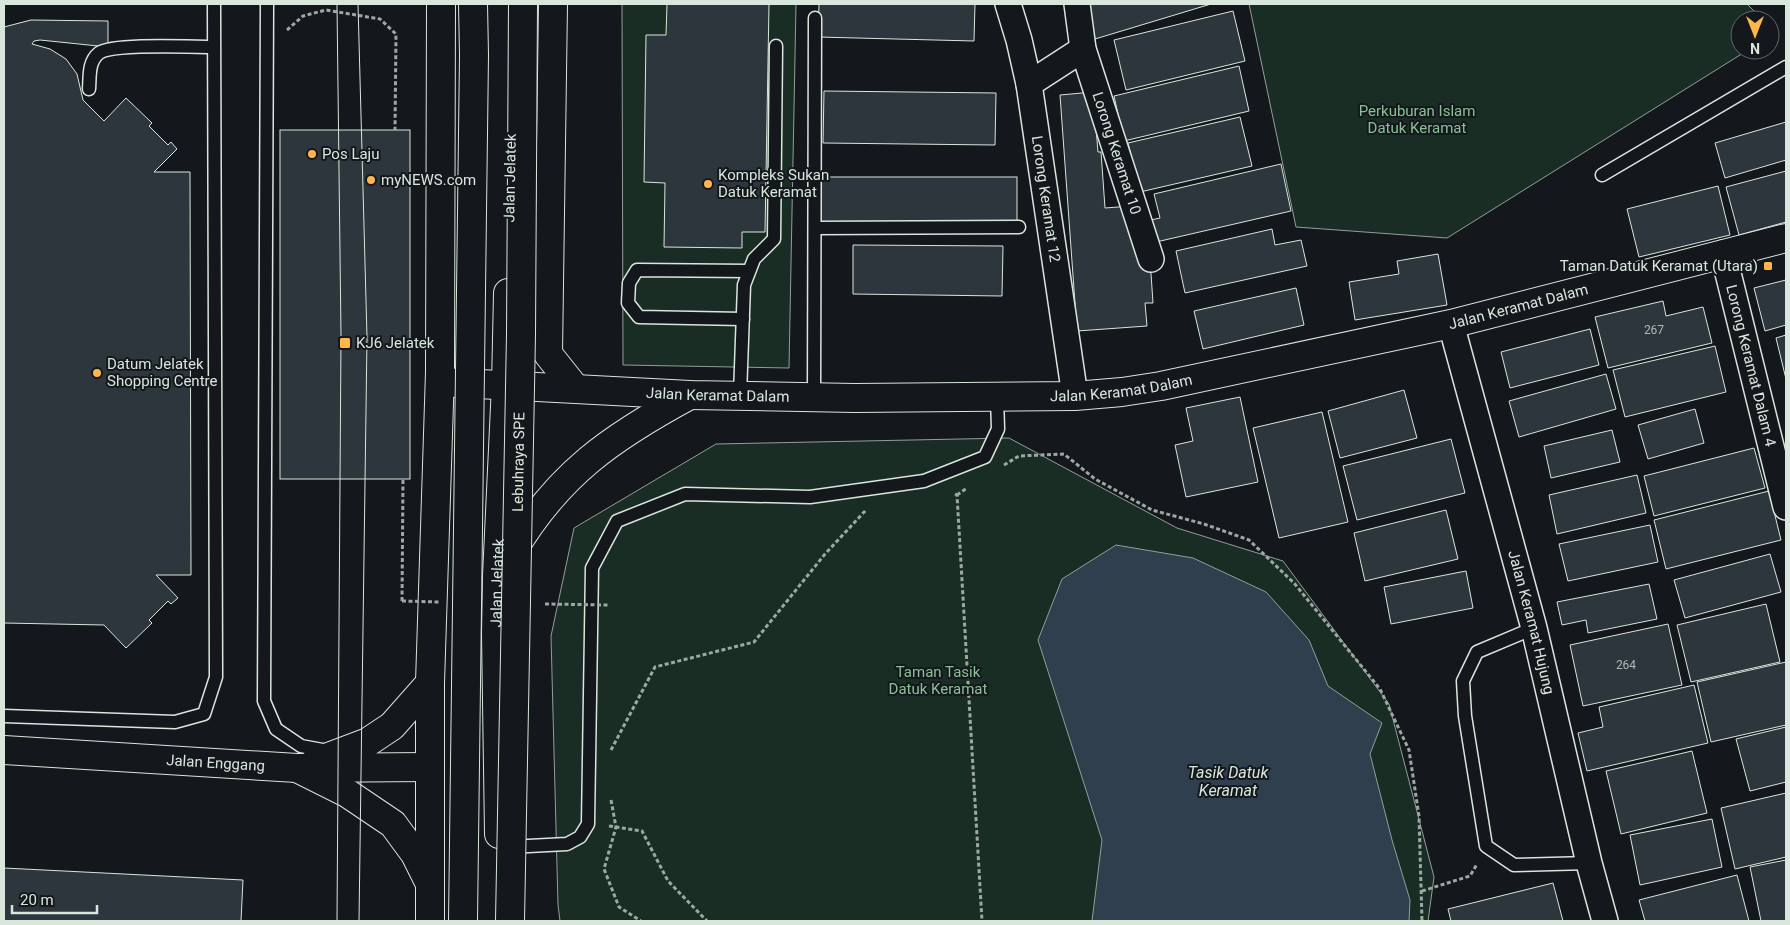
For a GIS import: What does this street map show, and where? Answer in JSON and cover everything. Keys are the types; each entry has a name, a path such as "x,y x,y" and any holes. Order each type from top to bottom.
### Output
{"main road":[{"path":"430,921 430,683 440,382 441,4"},
{"path":"463,921 474,55 473,4"},
{"name":"Jalan Jelatek","path":"502,921 496,634 506,385 513,4"},
{"name":"Lebuhraya SPE","path":"510,921 521,344 523,4"},
{"path":"553,4 548,354 574,388"},
{"name":"Jalan Keramat Dalam","path":"440,382 690,395 814,398 1075,396 1122,392 1161,386 1451,324 1786,238"},
{"path":"497,576 524,531 547,500 580,466 614,439 690,395"},
{"path":"297,768 368,742 392,726 430,683"},
{"name":"Jalan Enggang","path":"4,750 297,768 447,767 460,762 475,752 487,734 498,706"},
{"path":"297,768 347,793 393,824 416,854 429,884"}],"street":[{"path":"428,4 441,55"},
{"name":"Lorong Keramat 12","path":"1008,4 1029,84 1075,396"},
{"name":"Lorong Keramat 10","path":"1077,4 1083,49 1151,259"},
{"path":"1029,84 1083,49"},
{"name":"Lorong Keramat Dalam 4","path":"1723,254 1786,507"},
{"name":"Jalan Keramat Hujung","path":"1451,324 1534,628 1589,863 1605,921"}],"lane":[{"path":"4,716 174,722 204,714 216,677 214,4"},
{"path":"267,4 264,701 276,729 301,746 338,754"},
{"path":"814,398 815,18"},
{"path":"740,395 744,284 754,259 774,239 776,46"},
{"path":"89,89 90,66 99,53 115,47 213,47"},
{"path":"1602,175 1786,66"},
{"path":"815,228 1019,227"},
{"path":"744,319 639,316 628,303 629,283 637,270 749,271"},
{"path":"500,848 567,844 580,837 588,824 592,568 617,521 685,494 810,497 924,481 985,457 998,429 997,397"},
{"path":"1534,628 1477,652 1463,681 1465,716 1486,846 1514,865 1589,863"}],"path":[{"path":"282,36 303,16 326,10 380,19 396,34 395,130"},
{"path":"1004,466 1019,456 1064,454 1095,480 1152,510 1204,524 1250,540 1294,583 1380,689 1409,750 1419,816 1422,921"},
{"path":"402,601 403,480"},
{"path":"924,481 957,494"},
{"path":"957,494 972,485"},
{"path":"610,756 612,747 655,667 754,642 825,554 888,486"},
{"path":"957,494 982,921"},
{"path":"610,792 616,828 604,869 620,907 641,921"},
{"path":"588,824 642,831 668,881 707,921"},
{"path":"1422,891 1470,876 1486,846"}],"green space":[{"name":"Kompleks Sukan Datuk Keramat","path":"622,4 796,4 789,368 623,365"},
{"name":"Perkuburan Islam Datuk Keramat","path":"1249,4 1747,4 1753,10 1730,10 1730,60 1732,60 1447,238 1296,227"},
{"name":"Taman Tasik Datuk Keramat","path":"1009,438 1177,528 1283,561 1389,704 1434,877 1428,921 560,921 551,636 574,528 716,444"}],"water":[{"name":"Tasik Datuk Keramat","path":"1116,545 1193,558 1266,592 1309,640 1328,686 1382,723 1370,754 1392,840 1410,900 1409,921 1092,921 1102,840 1038,640 1062,579"}],"building":[{"path":"667,4 769,4 765,232 742,232 742,248 664,247 665,183 644,182 646,35 666,35"},
{"path":"819,4 975,4 974,41 818,37"},
{"path":"1085,4 1211,4 1095,39"},
{"path":"1233,11 1245,61 1126,90 1114,40"},
{"name":"Datum Jelatek Shopping Centre","path":"31,20 108,21 108,47 40,40 34,41 32,44 50,49 66,59 77,74 83,100 104,121 126,98 152,123 149,126 168,145 171,142 177,149 154,172 190,172 191,575 156,575 178,598 171,604 168,601 149,620 152,623 126,648 104,625 4,623 4,27"},
{"path":"1239,66 1249,111 1124,141 1114,96"},
{"path":"824,91 996,93 995,145 823,143"},
{"path":"1093,92 1098,152 1101,152 1105,208 1131,206 1150,259 1153,303 1145,303 1147,326 1077,331 1060,95"},
{"path":"1240,117 1252,166 1140,192 1128,143"},
{"path":"1786,122 1786,160 1725,178 1715,143"},
{"name":"KJ6 Jelatek","path":"280,130 410,130 410,479 280,479"},
{"path":"1281,164 1291,211 1156,242 1151,220 1160,218 1154,194"},
{"path":"1786,171 1786,222 1739,235 1726,187"},
{"path":"820,177 1017,177 1017,231 820,231"},
{"path":"1718,186 1730,235 1639,257 1627,209"},
{"path":"1272,229 1275,245 1301,240 1307,266 1185,293 1176,251"},
{"path":"853,245 1003,246 1002,296 853,294"},
{"path":"1438,254 1447,305 1355,320 1349,282 1399,274 1397,261"},
{"path":"1786,280 1786,325 1765,331 1754,288"},
{"path":"1296,288 1304,325 1203,349 1194,311"},
{"path":"1663,301 1666,316 1703,307 1712,343 1608,368 1595,317"},
{"path":"1590,329 1599,365 1510,388 1501,352"},
{"path":"1786,335 1786,379 1776,338"},
{"path":"1715,346 1726,392 1625,417 1613,370"},
{"path":"1606,374 1616,409 1519,437 1509,401"},
{"path":"1404,390 1417,438 1340,458 1328,411"},
{"path":"1240,397 1258,482 1186,497 1175,445 1193,441 1186,408"},
{"path":"1695,409 1704,443 1648,459 1638,425"},
{"path":"1322,412 1348,522 1279,538 1253,428"},
{"path":"1612,430 1620,462 1551,478 1544,446"},
{"path":"1451,439 1465,493 1357,520 1343,466"},
{"path":"1754,448 1765,488 1654,516 1644,476"},
{"path":"1637,475 1646,513 1557,534 1549,495"},
{"path":"1769,491 1781,540 1666,569 1654,520"},
{"path":"1446,510 1458,559 1365,581 1354,533"},
{"path":"1650,525 1658,562 1568,581 1559,544"},
{"path":"1770,554 1781,592 1685,618 1674,580"},
{"path":"1466,571 1473,608 1391,624 1384,587"},
{"path":"1649,584 1657,619 1588,633 1586,620 1562,625 1557,602"},
{"path":"1766,604 1780,662 1691,682 1677,625"},
{"path":"1668,624 1682,685 1583,706 1570,645"},
{"path":"1786,662 1786,725 1711,742 1697,682"},
{"path":"1694,685 1708,743 1587,771 1578,733 1603,727 1599,707"},
{"path":"1786,727 1786,782 1750,791 1736,739"},
{"path":"1692,751 1707,813 1621,834 1606,771"},
{"path":"1786,793 1786,857 1735,869 1721,808"},
{"path":"1712,819 1722,867 1640,885 1630,835"},
{"path":"1786,860 1786,921 1761,921 1750,867"},
{"path":"4,868 243,880 241,921 4,921"},
{"path":"1737,875 1749,921 1645,921 1639,900"},
{"path":"1553,883 1563,921 1451,921 1448,909"}],"tram line":[{"path":"337,4 341,336 337,921"},
{"path":"358,4 367,337 359,921"}],"place":[{"name":"Pos Laju","path":"312,154"},
{"name":"myNEWS.com","path":"371,180"},
{"name":"Kompleks Sukan Datuk Keramat","path":"708,184"},
{"name":"Taman Datuk Keramat (Utara)","path":"1768,266"},
{"name":"KJ6 Jelatek","path":"345,343"},
{"name":"Datum Jelatek Shopping Centre","path":"97,373"}]}
